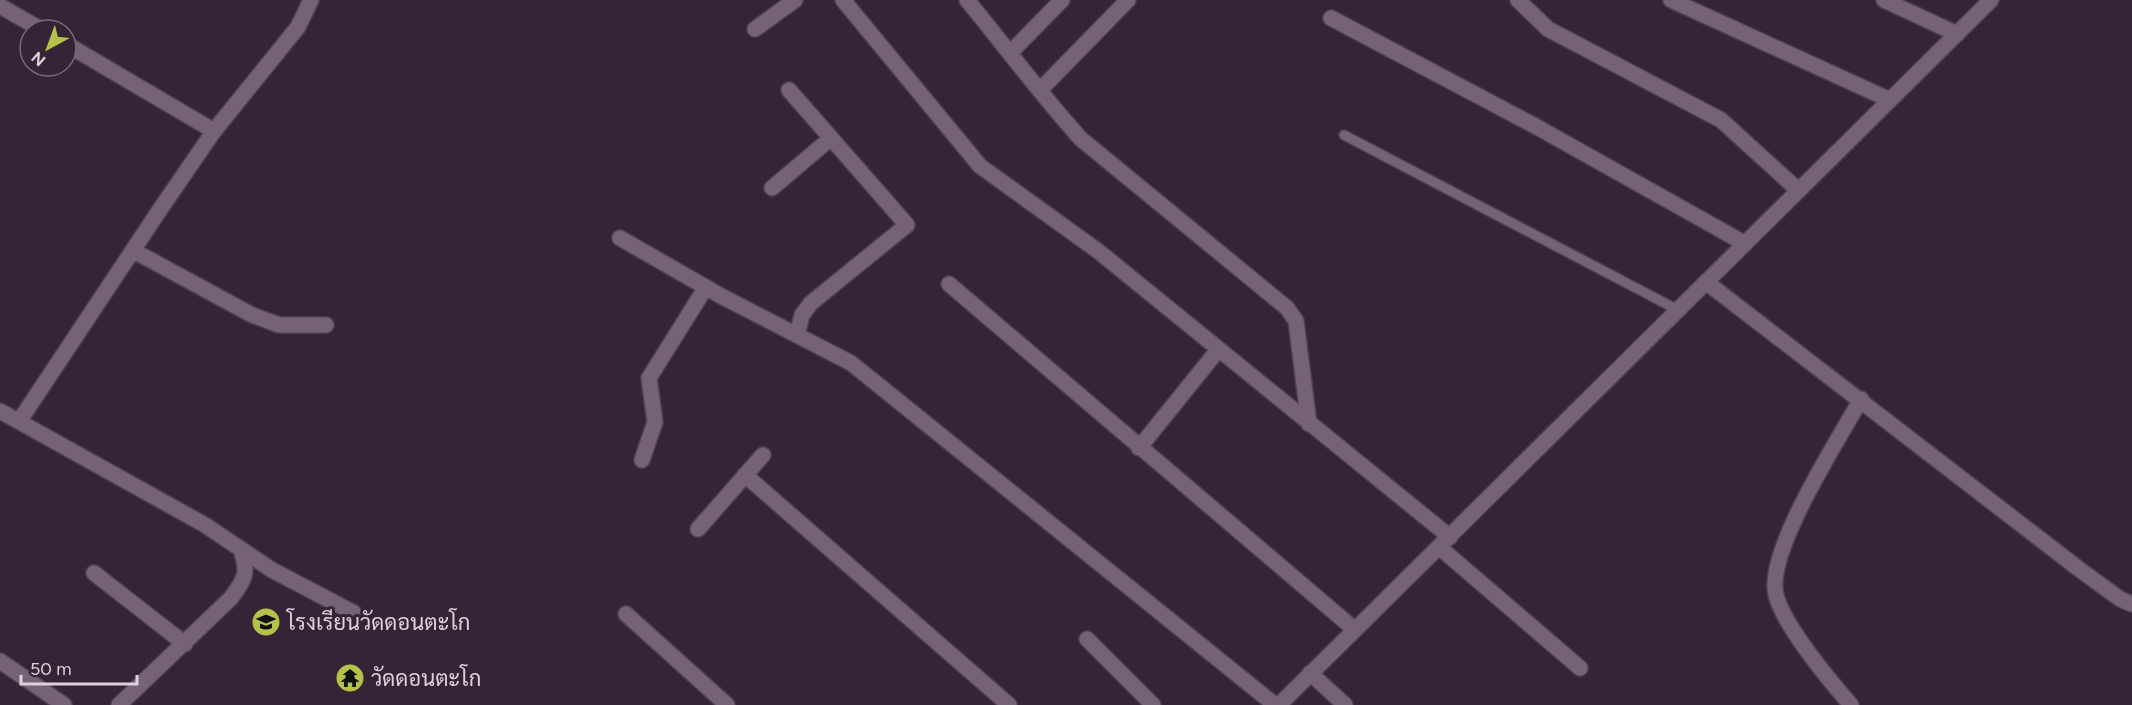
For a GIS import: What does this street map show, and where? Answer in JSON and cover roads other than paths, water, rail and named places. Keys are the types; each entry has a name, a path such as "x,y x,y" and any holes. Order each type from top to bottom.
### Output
{"street":[{"path":"20,420 214,131 298,27 311,0"},
{"path":"755,29 795,0"},
{"path":"843,0 980,166 1098,251 1309,424 1444,542 1580,668"},
{"path":"967,0 1041,90 1052,107 1081,138 1287,308 1296,321 1309,424"},
{"path":"1010,52 1062,0"},
{"path":"1041,90 1128,0"},
{"path":"1518,0 1548,29 1721,120 1798,190"},
{"path":"1671,0 1890,100"},
{"path":"1884,0 1958,34"},
{"path":"620,238 706,287 851,363 1277,705 1991,0"},
{"path":"0,6 21,18"},
{"path":"1331,18 1663,195 1744,243"},
{"path":"78,51 214,131"},
{"path":"789,90 907,225 811,303 802,315 797,335"},
{"path":"772,188 831,138"},
{"path":"134,251 252,315 279,325 326,325"},
{"path":"1706,282 2079,569 2120,599 2132,604"},
{"path":"949,284 1138,448 1354,629"},
{"path":"642,460 655,422 649,378 706,287"},
{"path":"1138,448 1218,350"},
{"path":"1851,705 1794,631 1776,595 1776,573 1791,525 1861,399"},
{"path":"0,411 20,420 205,525 272,570 354,613"},
{"path":"698,529 764,455"},
{"path":"745,475 1009,705"},
{"path":"119,705 231,598 243,582 246,566 241,550"},
{"path":"94,573 185,644"},
{"path":"626,614 727,705"},
{"path":"1087,639 1153,705"},
{"path":"0,661 64,705"},
{"path":"1310,673 1344,705"}],"lane":[{"path":"1344,135 1678,310"}],"place":[{"name":"โรงเรียนวัดดอนตะโก","path":"266,622"},
{"name":"วัดดอนตะโก","path":"350,678"}]}
